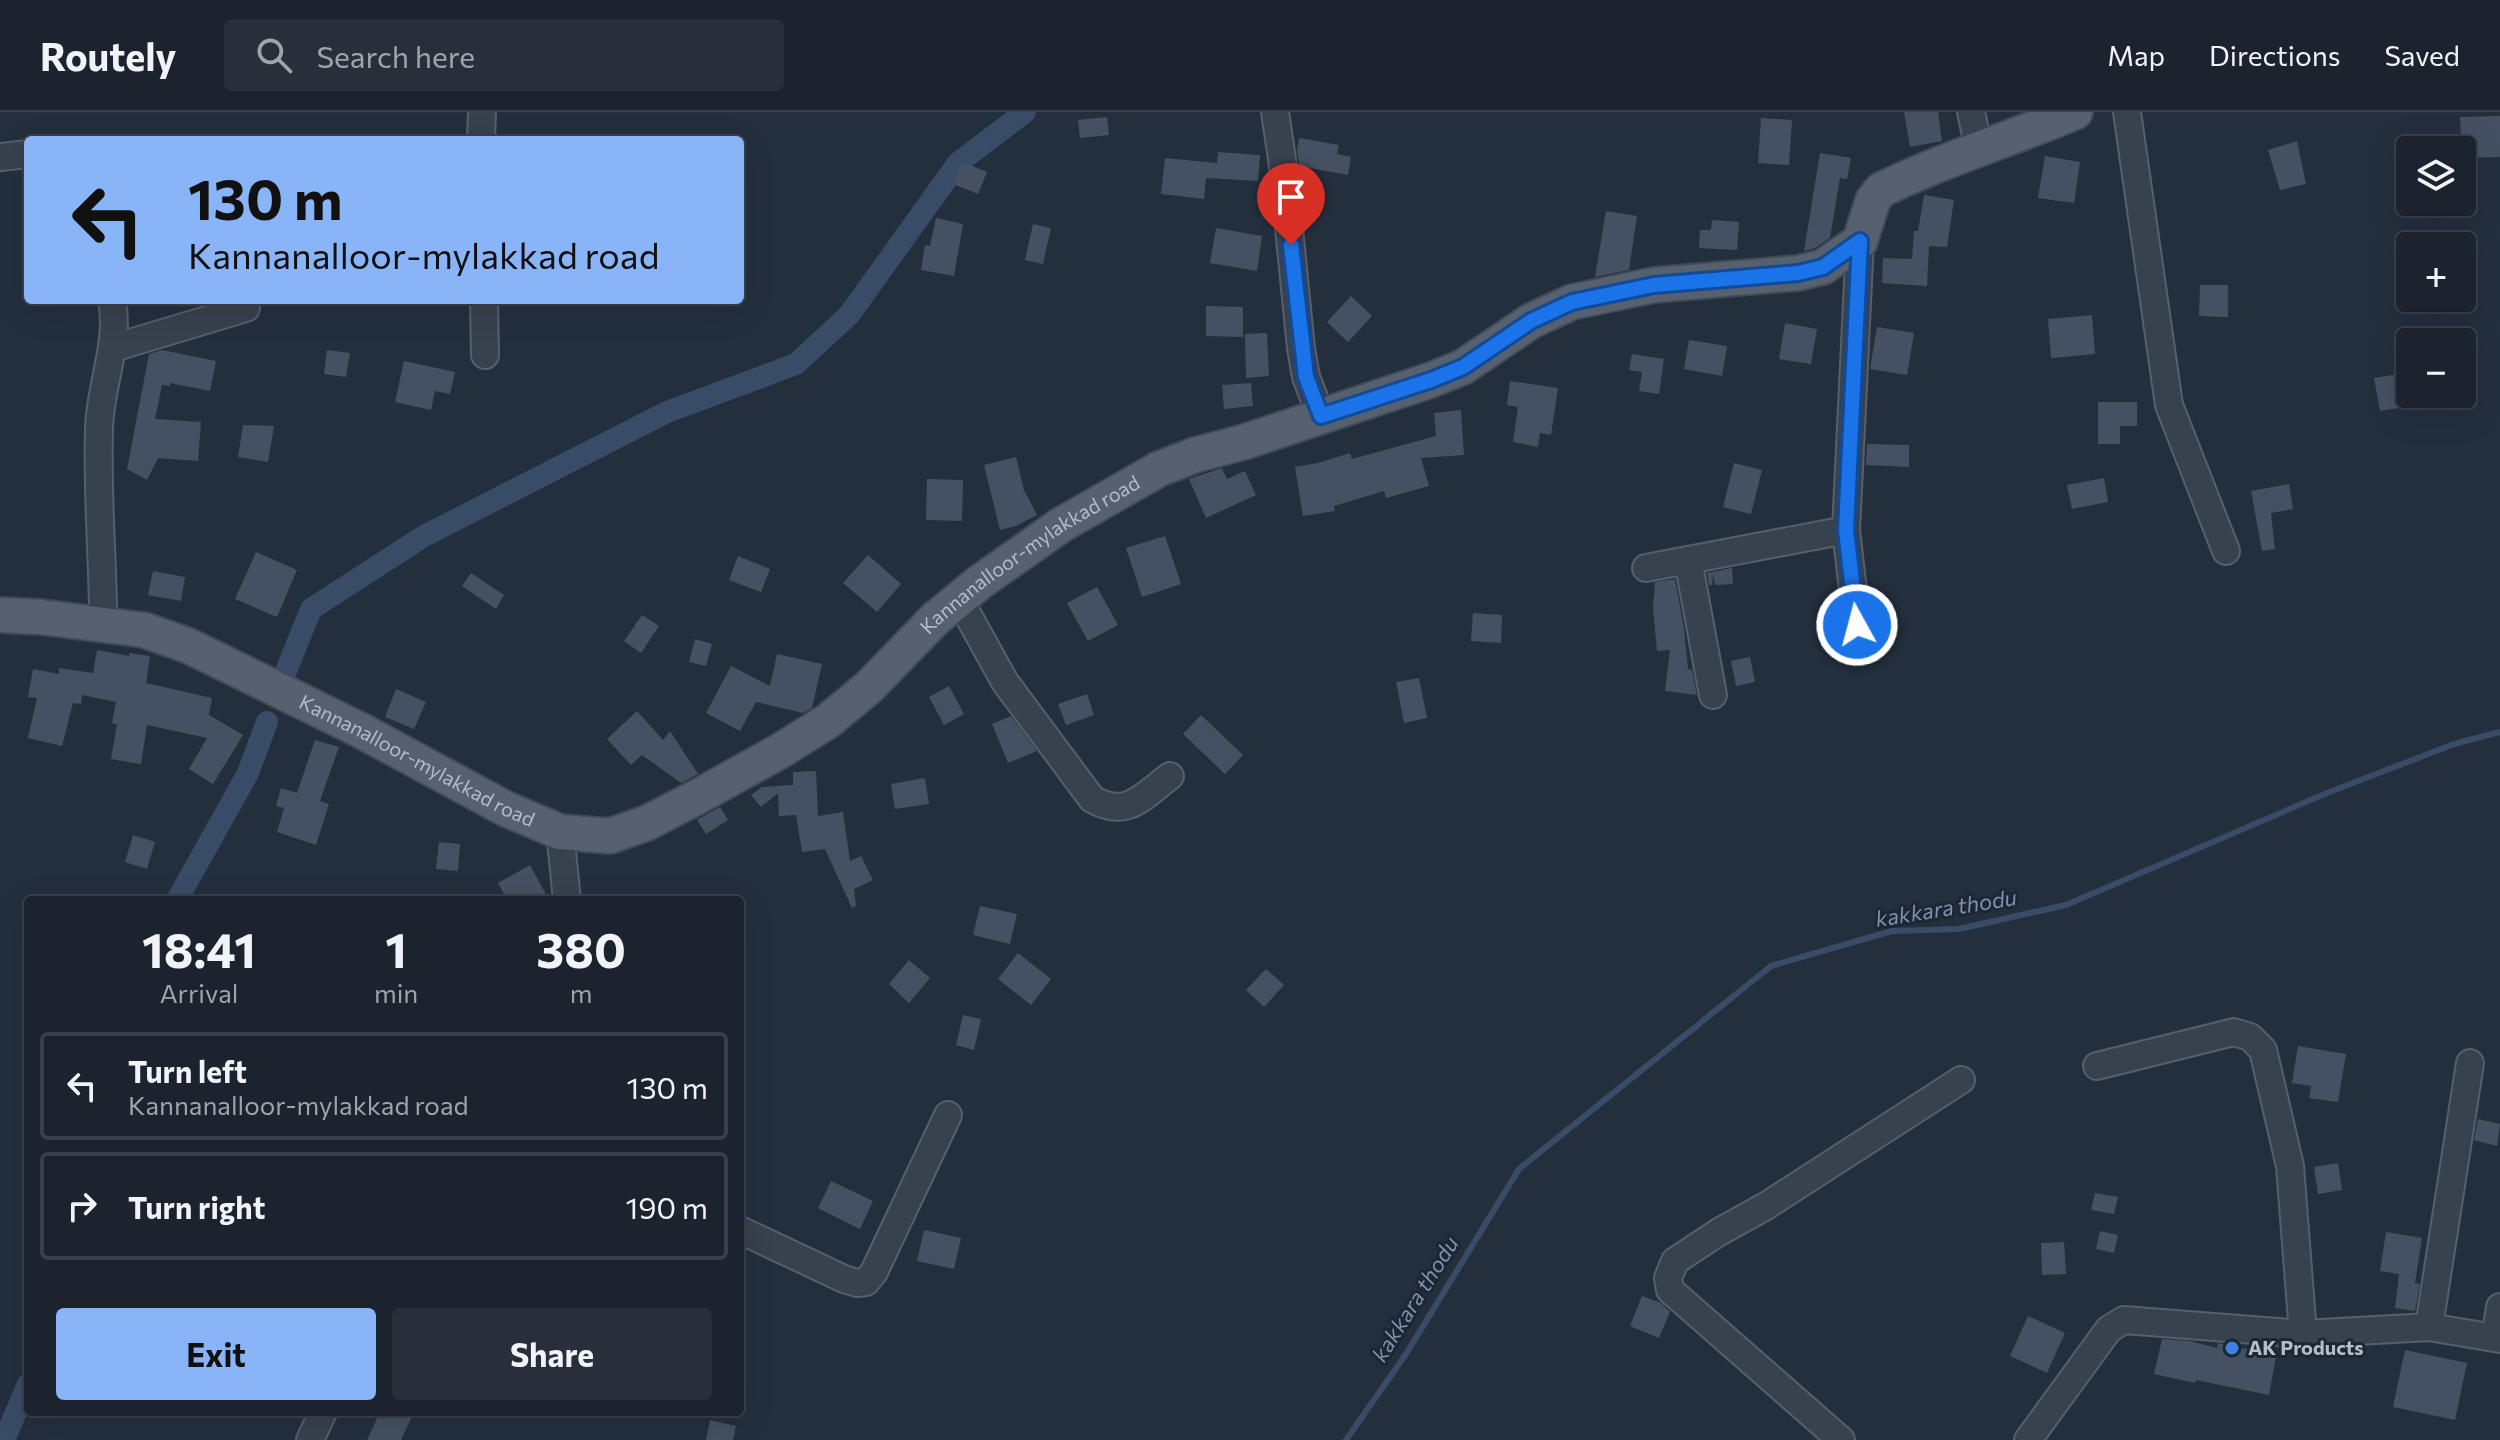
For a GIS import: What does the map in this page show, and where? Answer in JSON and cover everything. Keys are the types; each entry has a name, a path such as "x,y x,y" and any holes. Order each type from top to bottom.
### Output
{"main road":[{"path":"1860,241 1873,200 1881,190 1958,155 2075,112"},
{"name":"Kannanalloor-mylakkad road","path":"0,615 144,630 189,646 360,730 506,809 560,832 610,836 647,823 780,751 828,721 869,687 935,619 959,599 1061,525 1159,469 1431,380 1463,367 1531,321 1572,302 1654,285 1798,273 1823,267 1860,241"}],"street":[{"path":"481,136 482,112"},
{"path":"1275,112 1301,348 1306,377 1321,416"},
{"path":"1971,112 1979,149"},
{"path":"2127,112 2169,405 2226,551"},
{"path":"0,157 24,154"},
{"path":"1857,625 1846,530 1860,241"},
{"path":"106,624 103,608 99,426 113,348 116,319 113,304"},
{"path":"113,348 246,308 246,304"},
{"path":"484,304 485,355"},
{"path":"1646,568 1846,530"},
{"path":"1688,560 1713,695"},
{"path":"959,599 1005,682 1092,799 1121,809 1170,776"},
{"path":"560,832 567,896"},
{"path":"2097,1066 2234,1032 2250,1037 2263,1050 2290,1166 2303,1334"},
{"path":"2429,1327 2470,1063"},
{"path":"1841,1440 1670,1290 1668,1278 1675,1261 1961,1080"},
{"path":"744,1232 844,1279 866,1282 874,1272 948,1115"},
{"path":"2028,1440 2109,1329 2124,1320 2303,1334 2429,1327 2498,1338 2500,1307"},
{"path":"310,1440 321,1416"}],"building":[{"path":"1904,112 1938,112 1942,141 1910,147"},
{"path":"2500,116 2500,157 2476,158 2476,136 2461,136 2460,117"},
{"path":"1107,117 1109,135 1080,138 1078,120"},
{"path":"1761,118 1792,120 1789,165 1758,163"},
{"path":"1299,138 1339,145 1337,154 1351,157 1348,175 1299,166"},
{"path":"2297,141 2306,184 2280,190 2268,150"},
{"path":"1218,152 1260,155 1258,181 1206,178 1204,199 1161,194 1165,158 1217,163"},
{"path":"1820,153 1851,158 1847,179 1840,178 1830,238 1804,251"},
{"path":"2045,156 2080,162 2074,203 2038,198"},
{"path":"962,162 987,172 978,194 953,184"},
{"path":"1924,195 1954,200 1947,247 1929,246 1927,286 1882,283 1883,258 1912,259 1914,231 1918,231"},
{"path":"1606,211 1637,216 1629,270 1595,277"},
{"path":"936,218 963,224 954,276 921,270 925,245 930,246"},
{"path":"1712,220 1739,222 1737,250 1699,248 1700,230 1711,230"},
{"path":"1033,224 1051,228 1043,264 1025,260"},
{"path":"1216,228 1262,236 1257,271 1210,263"},
{"path":"2200,285 2228,285 2228,317 2199,316"},
{"path":"1351,296 1372,316 1348,342 1327,322"},
{"path":"1206,306 1243,307 1243,337 1206,336"},
{"path":"2092,315 2095,354 2051,358 2048,319"},
{"path":"1785,323 1817,329 1811,364 1779,359"},
{"path":"1877,327 1914,333 1907,375 1870,369"},
{"path":"1267,333 1269,376 1246,378 1245,334"},
{"path":"1689,340 1727,346 1722,376 1684,369"},
{"path":"162,350 216,361 210,391 170,383 170,386 162,385 155,419 201,422 198,461 158,458 147,480 127,469 149,354"},
{"path":"327,350 350,353 346,377 324,374"},
{"path":"1632,354 1664,359 1659,394 1639,391 1642,372 1629,370"},
{"path":"404,361 455,372 450,394 435,391 431,410 395,402"},
{"path":"2396,374 2398,408 2380,411 2374,378"},
{"path":"1510,381 1558,388 1551,435 1540,433 1538,447 1513,442 1518,407 1507,405"},
{"path":"1251,383 1253,406 1224,409 1222,385"},
{"path":"2098,402 2137,402 2137,426 2120,426 2120,444 2098,444"},
{"path":"1461,410 1464,455 1421,458 1429,486 1386,498 1384,491 1334,506 1335,511 1303,516 1295,467 1350,453 1352,459 1436,436 1434,413"},
{"path":"243,425 274,426 268,462 238,457"},
{"path":"1867,444 1909,445 1909,467 1866,465"},
{"path":"1016,457 1024,490 1037,515 1000,530 984,465"},
{"path":"1734,463 1762,470 1751,514 1723,507"},
{"path":"1222,468 1227,479 1245,471 1256,495 1206,518 1189,479"},
{"path":"2104,478 2108,502 2072,509 2067,485"},
{"path":"927,479 963,480 962,521 926,520"},
{"path":"2289,484 2293,509 2271,513 2275,549 2262,551 2251,491"},
{"path":"1165,536 1181,584 1142,597 1126,548"},
{"path":"256,552 297,570 277,617 235,599"},
{"path":"868,555 901,584 877,612 843,583"},
{"path":"738,556 770,569 761,592 729,580"},
{"path":"1732,568 1733,584 1715,585 1713,574 1712,585 1709,585 1707,573"},
{"path":"153,571 185,577 181,601 148,595"},
{"path":"471,573 504,595 496,609 462,586"},
{"path":"1675,579 1688,669 1692,670 1697,695 1665,691 1670,650 1657,651 1653,607 1655,582"},
{"path":"1097,587 1118,625 1088,641 1067,603"},
{"path":"1473,613 1502,615 1501,643 1471,641"},
{"path":"642,615 659,626 641,653 624,641"},
{"path":"695,639 712,644 706,666 689,662"},
{"path":"97,650 150,656 146,683 212,698 209,715 243,735 213,784 189,769 207,738 147,725 141,764 111,759 117,724 112,723 116,702 82,695 81,704 73,703 62,746 28,738 37,698 28,697 33,669 59,674 59,668 93,673"},
{"path":"777,654 822,664 812,708 803,713 756,702 740,731 706,713 731,666 770,686"},
{"path":"1750,657 1755,682 1736,686 1731,661"},
{"path":"1419,678 1427,718 1404,723 1396,682"},
{"path":"949,686 964,714 944,725 929,697"},
{"path":"396,689 426,702 414,729 385,717"},
{"path":"1087,694 1094,715 1066,725 1058,704"},
{"path":"637,711 663,740 670,731 698,774 681,783 642,755 631,765 607,739"},
{"path":"1201,715 1243,755 1225,774 1183,734"},
{"path":"1011,716 1037,751 1008,763 992,724"},
{"path":"315,740 339,747 320,801 329,804 316,845 277,832 284,808 276,806 281,788 297,793"},
{"path":"816,771 818,816 843,812 850,861 861,856 873,880 854,889 856,906 852,908 825,849 802,852 796,815 779,816 778,793 761,807 751,795 762,787 793,785 793,772"},
{"path":"925,778 929,804 895,809 891,784"},
{"path":"720,807 728,820 706,834 697,820"},
{"path":"133,835 155,842 147,869 125,862"},
{"path":"439,842 460,844 458,871 436,869"},
{"path":"530,865 547,896 505,896 498,883"},
{"path":"980,906 1017,914 1010,944 973,935"},
{"path":"1018,953 1051,979 1031,1005 998,979"},
{"path":"909,960 930,978 909,1003 889,984"},
{"path":"1266,969 1284,985 1264,1007 1246,990"},
{"path":"963,1015 981,1019 974,1050 956,1045"},
{"path":"2298,1046 2346,1054 2338,1102 2309,1098 2311,1086 2292,1083"},
{"path":"2478,1119 2500,1124 2497,1146 2474,1140"},
{"path":"2338,1163 2342,1190 2318,1194 2314,1167"},
{"path":"831,1181 873,1201 860,1229 818,1208"},
{"path":"2095,1193 2118,1197 2114,1214 2091,1210"},
{"path":"924,1230 961,1238 954,1269 917,1261"},
{"path":"2100,1231 2118,1235 2114,1253 2096,1249"},
{"path":"2386,1232 2422,1238 2415,1283 2420,1284 2415,1311 2395,1308 2399,1274 2380,1271"},
{"path":"2064,1242 2066,1274 2042,1275 2041,1243"},
{"path":"1642,1296 1661,1303 1670,1312 1659,1338 1630,1326"},
{"path":"2028,1316 2065,1333 2047,1373 2010,1356"},
{"path":"2162,1339 2190,1341 2217,1348 2218,1343 2250,1350 2249,1353 2276,1357 2269,1395 2154,1374"},
{"path":"2405,1350 2467,1363 2455,1420 2393,1407"},
{"path":"378,1416 412,1416 401,1440 367,1440"},
{"path":"710,1420 736,1426 733,1440 706,1440"}],"waterway":[{"path":"284,676 311,609 424,536 667,412 796,364 849,315 958,163 1025,112"},
{"path":"179,896 248,773 267,722"},
{"name":"kakkara thodu","path":"1346,1440 1406,1354 1519,1169 1771,966 1892,931 1959,929 2066,905 2327,793 2454,744 2500,732"},
{"path":"4,1440 24,1393"}],"place":[{"name":"AK Products","path":"2232,1348"}],"route":[{"path":"1291,245 1306,377 1321,416 1463,367 1531,321 1572,302 1654,285 1798,273 1823,267 1860,241 1846,530 1857,625"}]}
